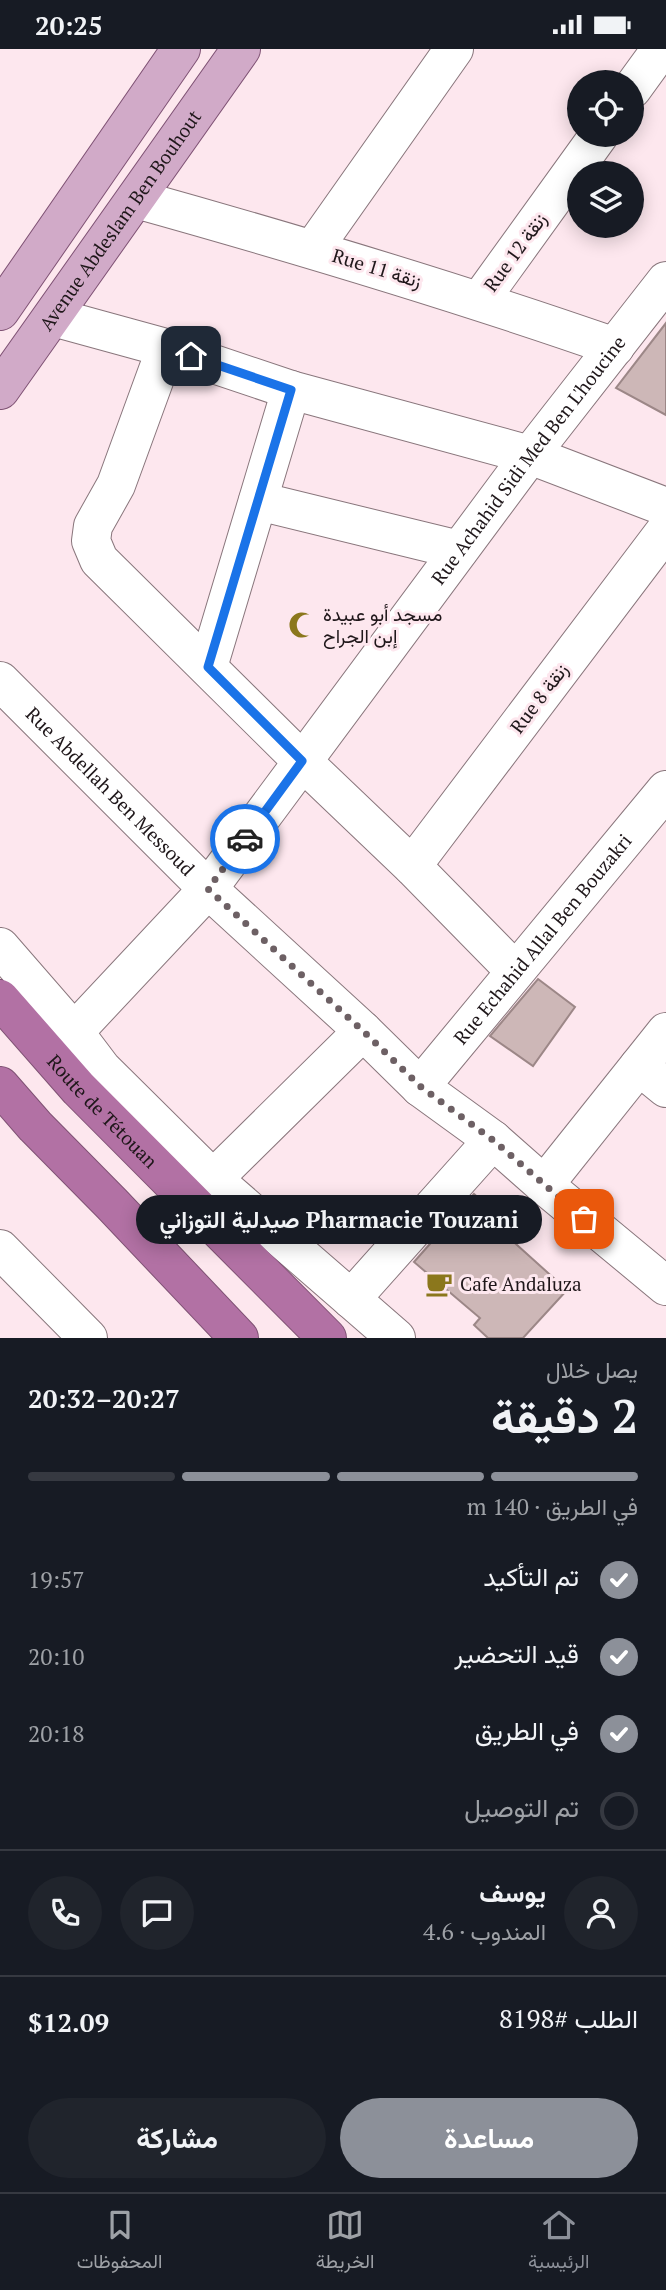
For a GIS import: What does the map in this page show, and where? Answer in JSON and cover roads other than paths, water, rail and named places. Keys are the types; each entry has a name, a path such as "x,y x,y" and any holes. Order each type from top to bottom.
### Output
{"highway":[{"name":"Route de Tétouan","path":"11,1013 79,1089 327,1338"},
{"path":"0,1086 236,1337"}],"main road":[{"path":"0,311 181,49"},
{"name":"Avenue Abdeslam Ben Bouhout","path":"0,390 241,49"}],"street":[{"path":"313,249 454,49"},
{"path":"644,72 661,49"},
{"name":"Rue 12 زنقة","path":"480,300 590,147"},
{"name":"Rue 11 زنقة","path":"136,199 480,300 615,347"},
{"name":"Rue Achahid Sidi Med Ben L'houcine","path":"75,1032 208,889 530,454 666,281"},
{"path":"53,317 166,348 291,390 530,454 666,507"},
{"path":"166,348 117,485 93,526 92,541 99,560 412,866 515,971"},
{"path":"208,667 291,390"},
{"path":"258,501 459,549"},
{"name":"Rue 8 زنقة","path":"412,866 666,530"},
{"name":"Rue Abdellah Ben Messoud","path":"0,681 208,889 421,1087 493,1140 666,1286"},
{"name":"Rue Echahid Allal Ben Bouzakri","path":"421,1087 666,790"},
{"path":"0,947 75,1032 102,1069 212,1179 396,1338"},
{"path":"11,1013 75,1032"},
{"path":"212,1179 363,1031"},
{"path":"544,1185 653,1077 666,1032"},
{"path":"351,1299 493,1140"},
{"path":"1,1252 88,1338"}],"place":[{"name":"مسجد أبو عبيدة إبن الجراح","path":"302,625"},
{"name":"Pharmacie Touzani صيدلية التوزاني","path":"584,1219"},
{"name":"Cafe Andaluza","path":"439,1284"}]}
